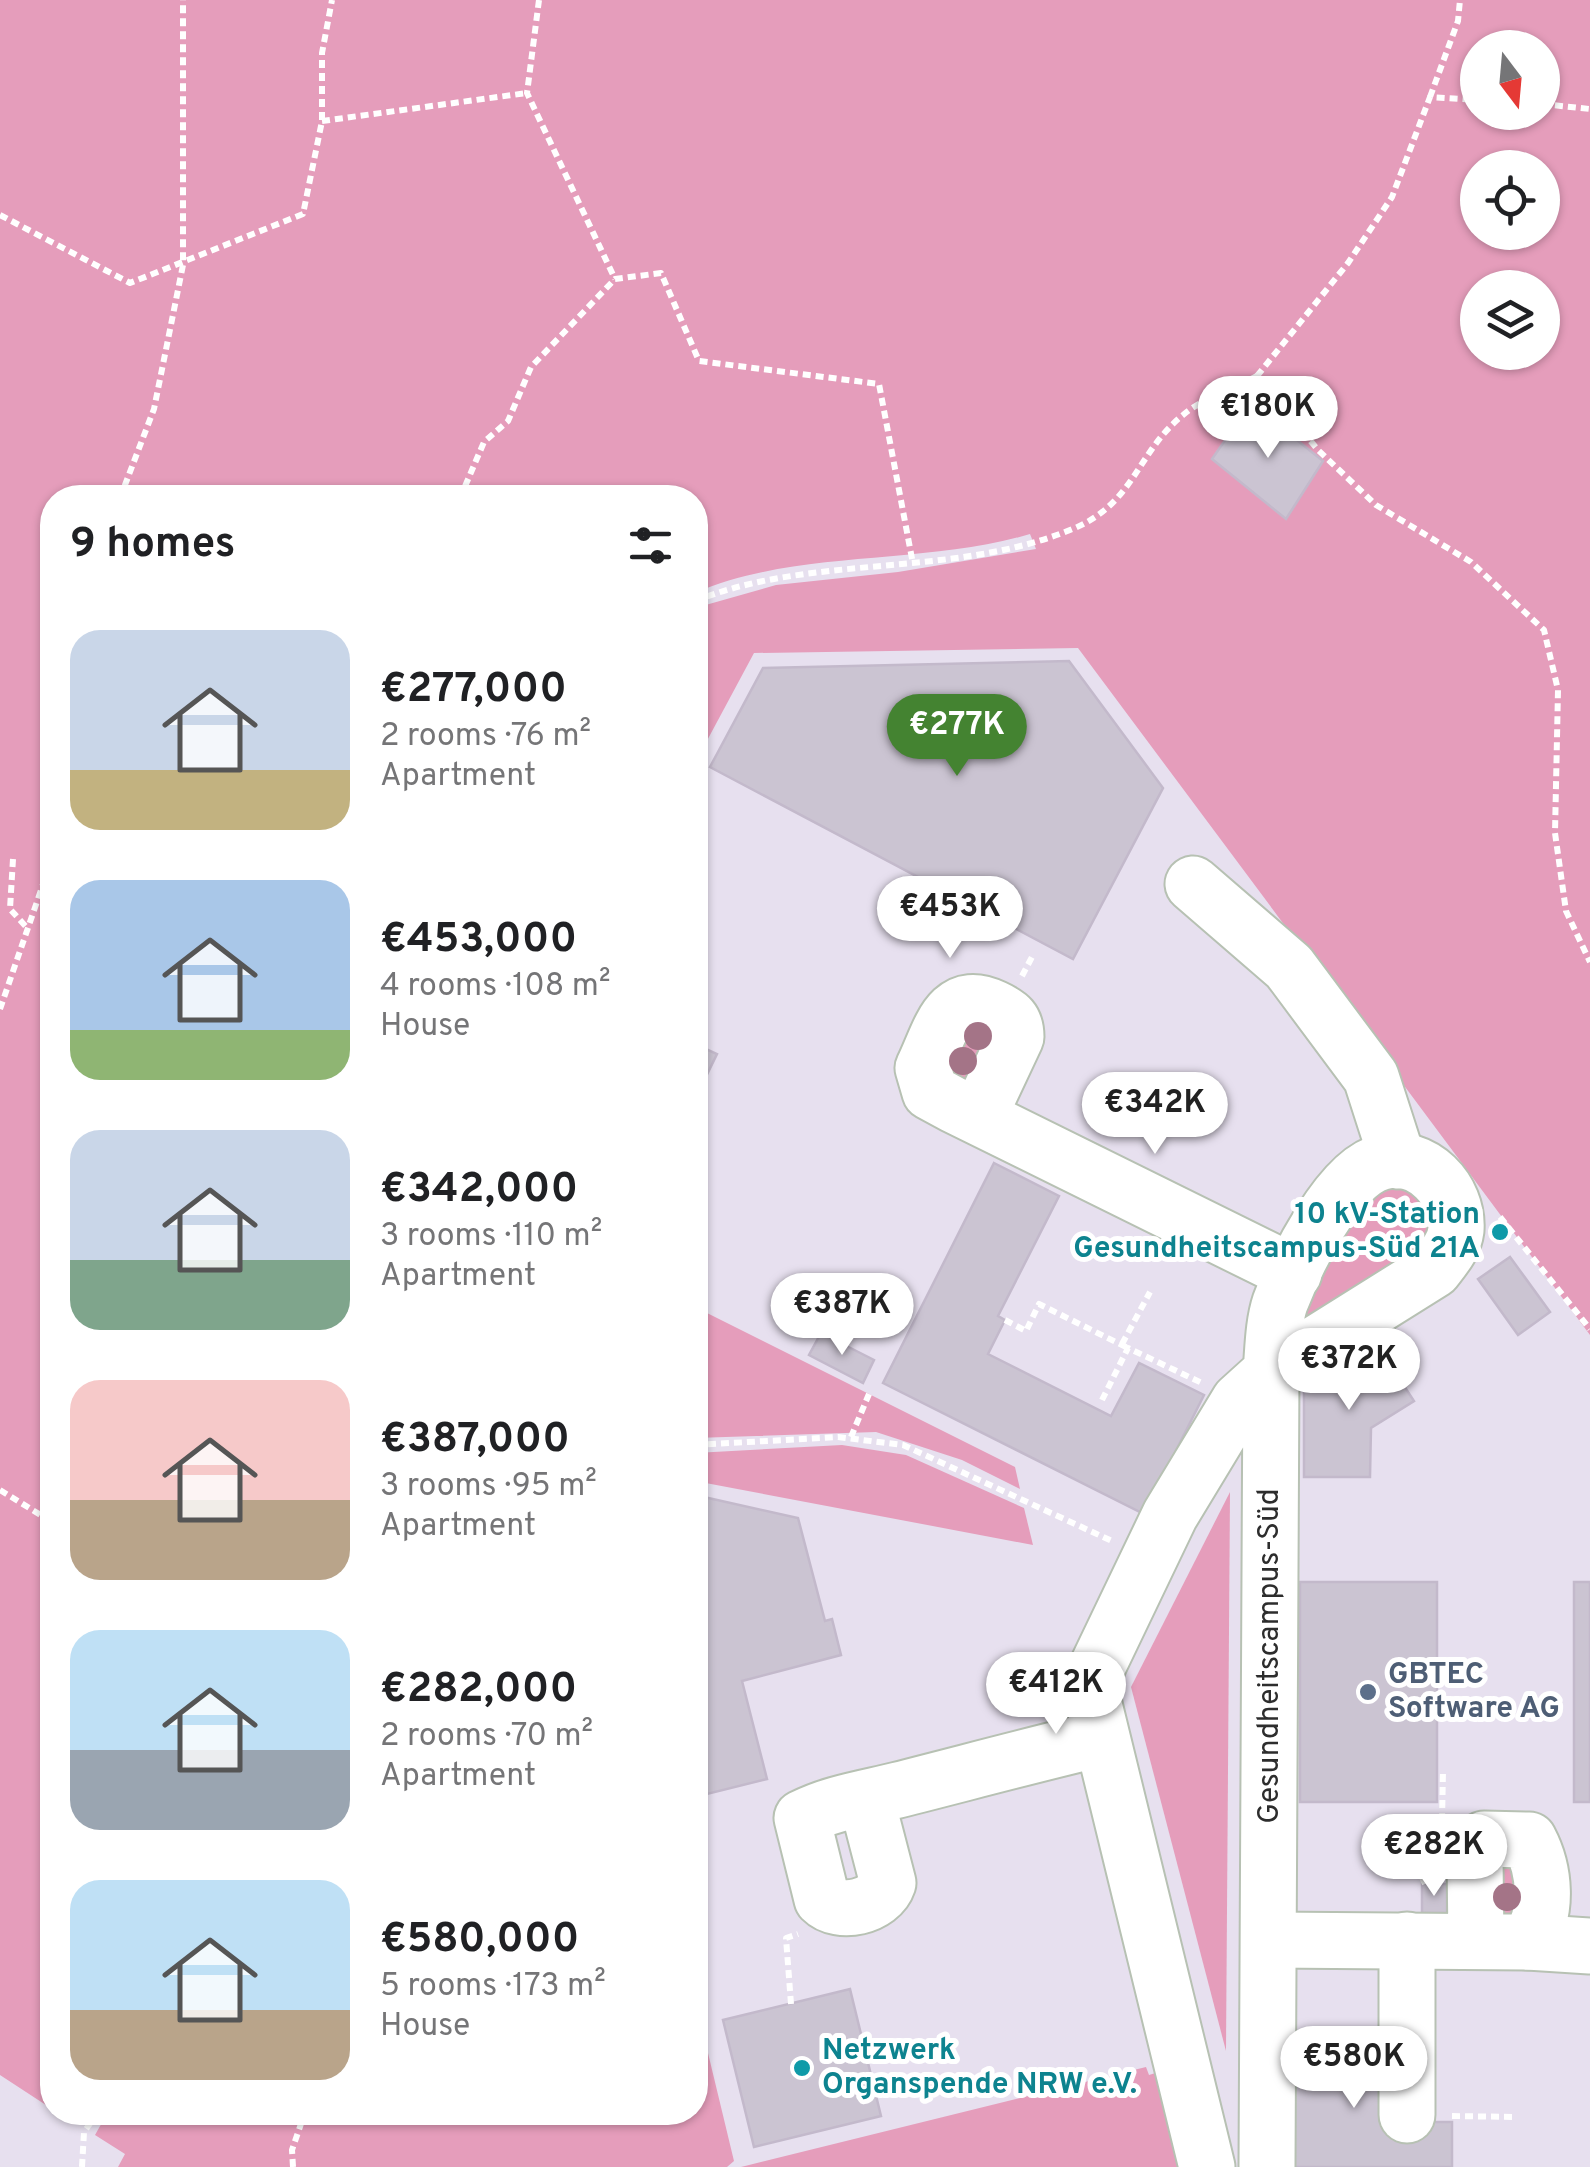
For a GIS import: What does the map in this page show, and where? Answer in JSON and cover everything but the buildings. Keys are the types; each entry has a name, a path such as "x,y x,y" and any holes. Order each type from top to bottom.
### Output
{"street":[{"path":"1193,884 1289,966 1371,1077 1398,1161 1428,1170 1445,1186 1456,1212 1450,1249 1434,1270 1270,1372 1239,1401 1209,1444 1092,1669 1089,1684 1100,1739 1207,2167"},
{"path":"978,1116 1294,1273"},
{"name":"Gesundheitscampus-Süd","path":"1267,2167 1270,1372 1279,1306 1340,1192 1356,1174 1381,1162 1398,1161"},
{"path":"866,1798 1100,1739"},
{"path":"1269,1940 1407,1940 1534,1929 1590,1946"},
{"path":"1407,1940 1407,2116"}],"path":[{"path":"125,485 154,409 183,266 184,0"},
{"path":"0,216 130,283 183,266 303,214 322,121 322,53 332,0"},
{"path":"539,0 527,93 592,222 614,279"},
{"path":"708,597 776,578 992,552 1075,528 1118,503 1154,445 1184,414 1257,376 1348,263 1392,197 1458,21 1460,0"},
{"path":"322,121 527,93"},
{"path":"1430,98 1460,99"},
{"path":"1560,106 1590,109"},
{"path":"466,485 484,442 508,421 532,367 614,279 662,274 699,361 879,384 912,564"},
{"path":"1257,376 1318,450 1376,506 1472,562 1544,630 1558,690 1556,833 1566,910 1590,962"},
{"path":"13,859 10,909 29,930"},
{"path":"0,1009 40,895"},
{"path":"1456,1212 1483,1200 1522,1239 1590,1329"},
{"path":"1102,1400 1150,1292"},
{"path":"1005,1320 1026,1330 1039,1304 1200,1382"},
{"path":"851,1438 869,1394"},
{"path":"708,1444 851,1438 904,1445 1150,1559"},
{"path":"0,1490 40,1515"},
{"path":"1425,1884 1417,1866 1442,1822 1443,1770"},
{"path":"786,1938 791,2004"},
{"path":"82,2167 84,2132 89,2125"},
{"path":"293,2167 292,2150 301,2125"}],"shaded area":[{"path":"0,0 1590,0 1590,1335 1078,648 754,653 708,739 708,604 776,585 898,572 1036,549 1030,534 947,551 775,570 708,588 708,485 40,485 40,2101 0,2075"},
{"path":"990,1026 972,1083 939,1071 960,1030"},
{"path":"1390,1184 1411,1191 1424,1203 1429,1221 1428,1243 1302,1325 1298,1303 1343,1213"},
{"path":"708,1314 1015,1467 1020,1489 962,1460 876,1432 708,1438"},
{"path":"842,1445 906,1455 1024,1508 1033,1545 708,1483 708,1452"},
{"path":"1230,1492 1226,2051 1131,1687"},
{"path":"1513,1854 1525,1918 1503,1924 1489,1863"},
{"path":"708,2053 734,2161 727,2167 118,2167 125,2154 95,2135 101,2125 708,2125"},
{"path":"1146,2067 1149,2075 1162,2071 1186,2167 741,2167"}],"place":[{"name":"10 kV-Station Gesundheitscampus-Süd 21A","path":"1500,1232"},
{"name":"GBTEC Software AG","path":"1368,1692"},
{"name":"Netzwerk Organspende NRW e.V.","path":"802,2068"}]}
